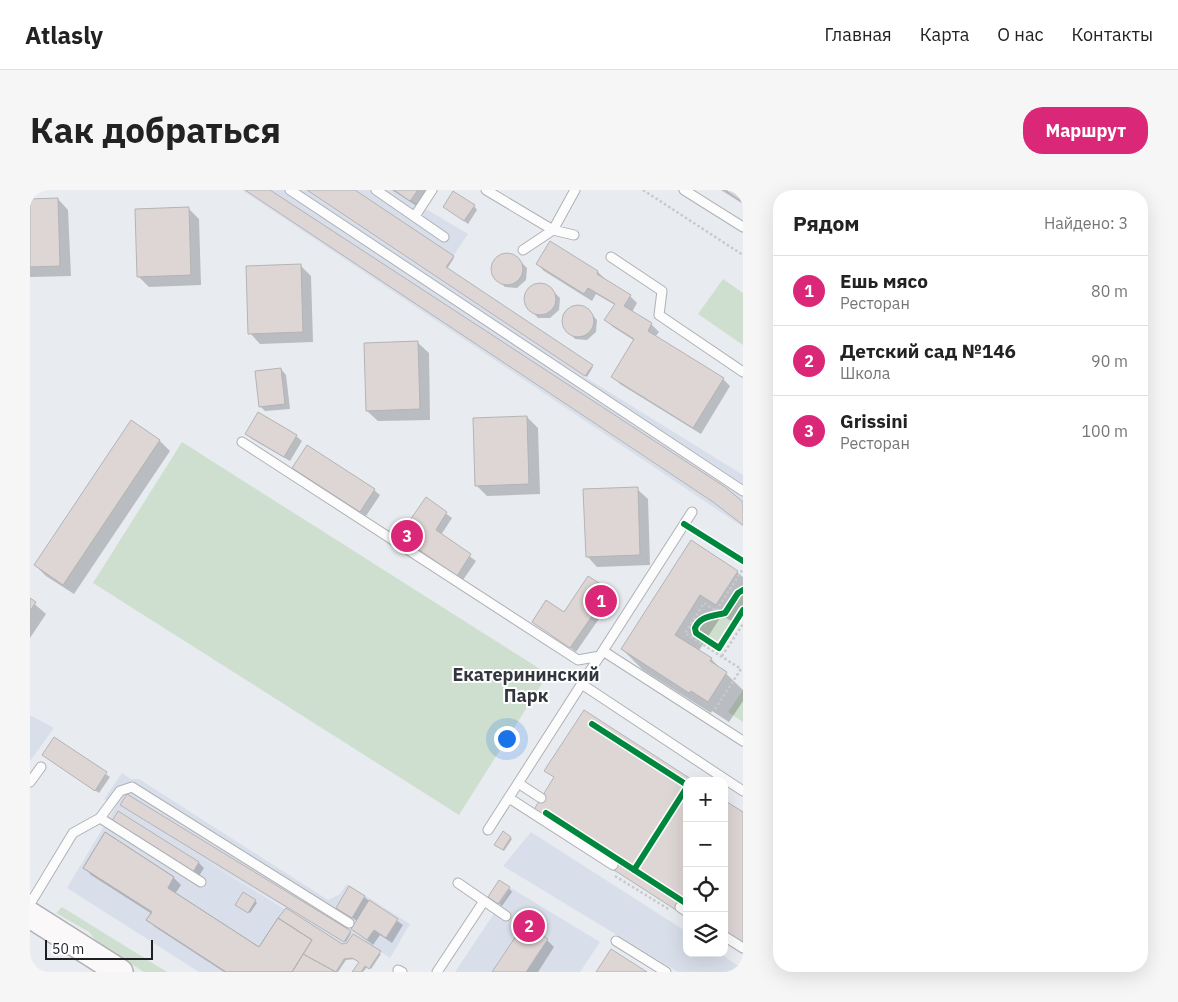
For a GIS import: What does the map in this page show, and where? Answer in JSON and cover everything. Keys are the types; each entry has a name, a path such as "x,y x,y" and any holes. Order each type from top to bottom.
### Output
{"main road":[{"path":"30,915 120,972"}],"lane":[{"path":"290,190 743,491"},
{"path":"376,190 444,237"},
{"path":"414,216 432,190"},
{"path":"486,190 553,230 574,235"},
{"path":"523,250 553,230 575,190"},
{"path":"684,190 743,227"},
{"path":"611,257 662,291 659,315 743,372"},
{"path":"242,442 578,660 601,654 743,741"},
{"path":"488,830 583,685 692,512"},
{"path":"583,685 743,791"},
{"path":"30,782 41,767"},
{"path":"518,783 541,798"},
{"path":"30,904 73,834 100,818 120,791 132,787 349,923"},
{"path":"509,798 613,870"},
{"path":"100,818 201,882"},
{"path":"458,883 506,916"},
{"path":"437,972 484,901"},
{"path":"728,939 743,948"},
{"path":"616,941 666,972"}],"path":[{"path":"643,190 743,255"},
{"path":"722,652 685,633 704,603 716,611 743,569"},
{"path":"710,617 725,614"},
{"path":"722,652 738,618"},
{"path":"702,619 696,631 742,667 712,721"},
{"path":"722,652 743,624"},
{"path":"712,721 743,678"},
{"path":"613,870 670,910"}],"shaded area":[{"path":"242,190 394,190 468,234 446,267 593,365 585,377 743,475 743,527"},
{"path":"30,715 54,728 30,761"},
{"path":"122,773 131,779 139,779 328,900 340,894 347,884 410,924 390,958 353,934 347,943 292,972 199,972 67,888 116,806 104,799","holes":["190,851 286,908 304,921"]},
{"path":"531,832 683,929 683,957 725,957 743,969 743,972 678,972 503,866"},
{"path":"511,888 600,942 580,972 455,972"}],"green space":[{"path":"723,279 743,293 743,345 698,314"},
{"path":"182,442 548,674 459,815 93,583"},
{"path":"743,592 743,604 718,642 699,630 700,624 703,621 727,615"},
{"path":"743,690 743,722 728,712"},
{"path":"62,907 167,972 144,972 97,942 89,932 56,913"}],"building":[{"path":"245,190 270,190 725,487 743,502 743,525 713,502"},
{"path":"307,190 355,190 454,256 446,267 593,365 585,376"},
{"path":"394,190 418,190 410,201"},
{"path":"725,190 743,190 743,202"},
{"path":"453,191 475,205 464,221 443,207"},
{"path":"58,198 60,266 30,267 30,199"},
{"path":"189,207 191,275 137,277 135,209"},
{"path":"550,241 598,271 597,274 631,295 624,306 652,323 648,331 724,378 693,428 611,377 634,339 604,320 615,304 588,288 584,294 536,264"},
{"path":"507,253 519,257 523,269 519,281 507,285 495,281 491,269 495,257"},
{"path":"301,264 303,332 248,334 246,266"},
{"path":"540,283 552,287 556,299 552,311 540,315 528,311 524,299 528,287"},
{"path":"578,305 590,309 594,321 590,333 578,337 566,333 562,321 566,309"},
{"path":"418,341 420,409 366,411 364,343"},
{"path":"281,368 285,404 259,407 255,371"},
{"path":"258,412 297,435 284,457 245,434"},
{"path":"527,416 529,484 475,486 473,418"},
{"path":"131,420 160,440 63,585 34,565"},
{"path":"307,445 375,489 360,512 292,468"},
{"path":"638,487 640,555 586,557 583,489"},
{"path":"426,497 447,512 436,530 471,554 457,576 399,536"},
{"path":"691,540 738,571 716,605 700,595 675,635 712,658 710,661 727,672 708,702 691,691 689,693 621,649"},
{"path":"588,576 610,590 570,648 532,622 546,600 564,612"},
{"path":"30,598 36,602 30,611"},
{"path":"584,710 688,777 683,777 683,914 530,816 554,777 544,771"},
{"path":"54,737 107,772 95,791 42,755"},
{"path":"127,794 351,931 344,942 120,805"},
{"path":"728,803 743,812 743,953 728,944"},
{"path":"118,811 199,862 193,872 112,821"},
{"path":"503,831 511,837 503,850 494,845"},
{"path":"105,832 174,877 168,888 259,947 278,918 312,940 292,972 226,972 146,920 152,912 83,868"},
{"path":"105,832 174,877 168,888 259,947 278,918 312,940 292,972 226,972 146,920 152,912 83,868"},
{"path":"499,880 510,887 498,904 488,897"},
{"path":"349,886 365,896 352,918 336,908"},
{"path":"243,892 256,900 248,913 235,905"},
{"path":"369,900 398,919 386,938 374,930 367,940 351,929"},
{"path":"286,908 342,944 347,943 353,934 381,951 369,969 365,966 361,972 352,972 359,962 352,958 344,959 336,972 303,954 312,940 278,918"},
{"path":"524,924 548,939 526,972 492,972"},
{"path":"611,949 647,972 596,972"},
{"path":"303,954 336,972 292,972"}],"cycle path":[{"path":"684,524 743,561"},
{"path":"743,590 738,593 725,613 707,617 700,621 695,628 696,633 719,648 743,610"},
{"path":"592,724 683,782"},
{"path":"634,870 683,793"},
{"path":"546,813 683,901"}],"place":[{"name":"Grissini","path":"407,536"},
{"name":"Ешь мясо","path":"601,601"},
{"name":"Детский сад №146","path":"529,926"}],"district":[{"name":"Екатерининский Парк","path":"526,685"}]}
